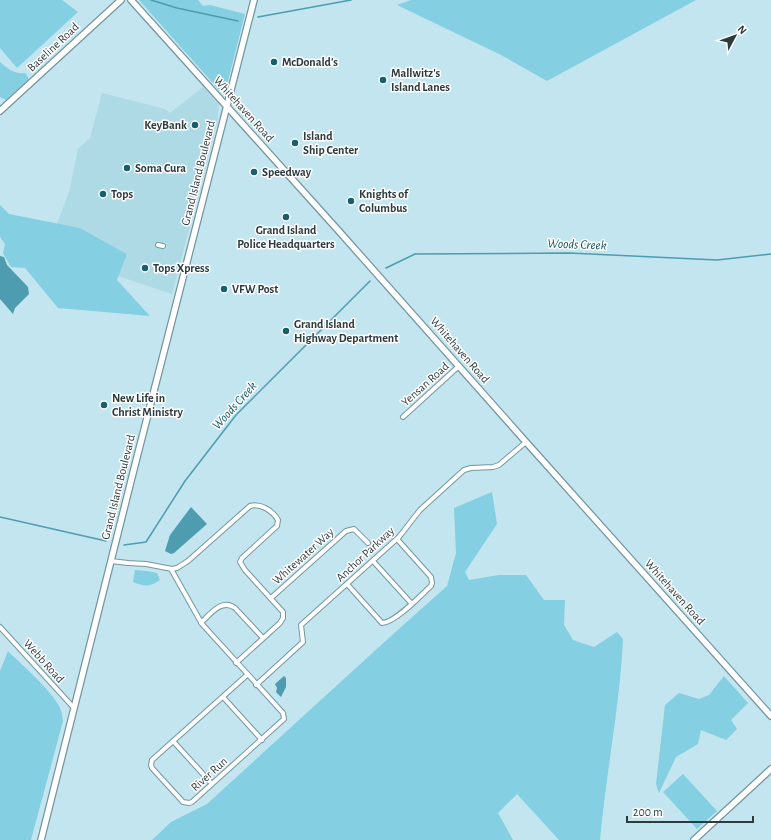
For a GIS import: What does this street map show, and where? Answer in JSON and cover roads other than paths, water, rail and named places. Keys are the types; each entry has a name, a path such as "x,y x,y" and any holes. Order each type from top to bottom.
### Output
{"street":[{"name":"Baseline Road","path":"0,111 122,0"},
{"name":"Whitehaven Road","path":"131,0 771,716"},
{"name":"Grand Island Boulevard","path":"40,840 254,0"},
{"name":"Yensan Road","path":"403,417 459,366"},
{"name":"Anchor Parkway","path":"256,684 303,642 301,625 397,539 420,510 464,470 499,465 526,442"},
{"path":"111,561 128,564 146,564 171,569 177,568 188,561 250,506 258,506 272,512 278,520 277,526 242,558 240,562 245,570 283,612 284,616 280,623 236,663"},
{"name":"Whitewater Way","path":"271,598 346,531 354,529 368,543"},
{"path":"347,584 382,623 389,622 431,586 432,577 397,539"},
{"path":"373,561 411,603"},
{"name":"River Run","path":"171,569 201,623 283,713 284,718 262,740 192,802 189,804 183,802 151,765 152,760 247,675"},
{"path":"201,623 219,606 230,605 235,608 263,638"},
{"name":"Webb Road","path":"0,627 74,708"},
{"path":"223,697 262,740"},
{"path":"173,741 212,784"},
{"path":"694,840 771,769"}],"waterway":[{"path":"151,0 177,8 238,21"},
{"path":"258,17 351,0"},
{"name":"Woods Creek","path":"386,268 415,254 569,253 717,260 771,254"},
{"name":"Woods Creek","path":"124,545 146,542 185,481 236,415 370,281"},
{"name":"Woods Creek","path":"0,517 106,541"}],"place":[{"name":"McDonald's","path":"274,62"},
{"name":"Mallwitz's Island Lanes","path":"383,80"},
{"name":"KeyBank","path":"195,125"},
{"name":"Island Ship Center","path":"295,143"},
{"name":"Soma Cura","path":"127,168"},
{"name":"Speedway","path":"254,172"},
{"name":"Tops","path":"103,194"},
{"name":"Knights of Columbus","path":"351,201"},
{"name":"Grand Island Police Headquarters","path":"286,217"},
{"name":"Tops Xpress","path":"145,268"},
{"name":"VFW Post","path":"224,289"},
{"name":"Grand Island Highway Department","path":"286,331"},
{"name":"New Life in Christ Ministry","path":"104,405"}]}
